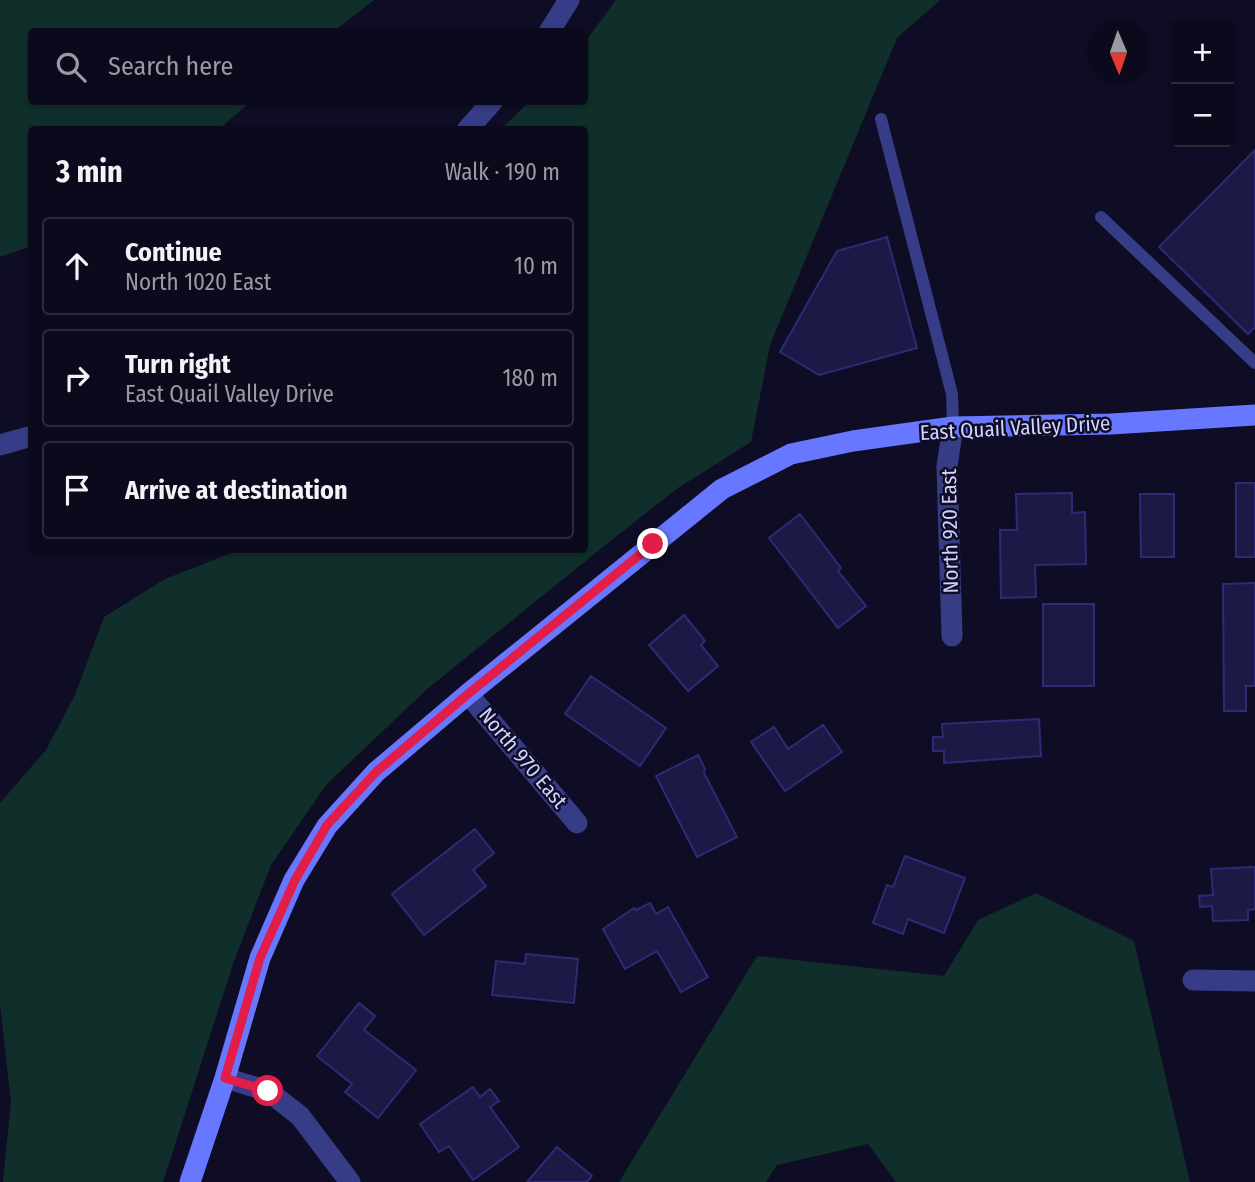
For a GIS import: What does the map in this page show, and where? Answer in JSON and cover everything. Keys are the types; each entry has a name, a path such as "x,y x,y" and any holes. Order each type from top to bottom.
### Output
{"street":[{"path":"552,28 569,0"},
{"path":"471,126 489,105"},
{"name":"East Quail Valley Drive","path":"190,1182 225,1078 260,958 295,880 327,825 376,772 468,694 722,489 790,454 853,441 953,427 1111,424 1255,415"},
{"name":"North 920 East","path":"952,635 947,466 953,427"},
{"path":"0,445 28,437"},
{"name":"North 970 East","path":"468,694 577,823"},
{"path":"1193,980 1255,981"},
{"path":"225,1078 268,1091 300,1116 349,1182"}],"lane":[{"path":"881,119 952,394 953,427"},
{"path":"1101,217 1255,363"}],"green space":[{"path":"0,0 374,0 338,28 28,28 28,105 247,105 222,126 28,126 28,247 0,257"},
{"path":"616,0 940,0 897,38 770,345 751,442 678,488 604,546 426,690 326,785 271,865 234,961 163,1182 3,1182 11,1102 0,1004 0,803 46,750 75,695 104,617 165,579 231,553 588,553 588,126 504,126 526,105 588,105 588,38"},
{"path":"1036,893 1134,941 1190,1182 896,1182 868,1144 777,1165 766,1182 619,1182 757,956 944,976 978,920"}],"building":[{"path":"1255,150 1255,327 1248,334 1159,247"},
{"path":"887,237 917,348 819,375 780,352 837,251"},
{"path":"1236,483 1255,483 1255,557 1236,557"},
{"path":"1072,493 1072,513 1085,512 1086,564 1035,565 1036,597 1001,598 1000,530 1017,530 1016,494"},
{"path":"1140,494 1174,494 1174,557 1141,557"},
{"path":"800,514 841,568 838,571 866,606 838,628 769,538"},
{"path":"1255,583 1255,686 1246,686 1246,711 1224,711 1223,584"},
{"path":"1043,604 1094,604 1094,686 1043,686"},
{"path":"684,615 705,641 701,645 718,666 688,691 649,645"},
{"path":"591,676 666,728 640,766 565,714"},
{"path":"1039,719 1041,756 944,763 944,751 933,751 933,737 943,737 942,724"},
{"path":"823,725 842,752 785,791 751,742 774,727 788,749"},
{"path":"698,755 705,769 704,773 737,837 697,857 656,776"},
{"path":"475,829 494,853 473,870 486,886 424,935 392,894"},
{"path":"905,856 965,878 944,933 908,919 903,934 873,923 887,885 893,887"},
{"path":"1255,867 1255,909 1248,910 1248,920 1213,921 1212,906 1200,907 1199,896 1213,895 1211,869"},
{"path":"650,903 656,914 668,907 708,977 681,992 657,951 625,969 603,929 634,908 636,910"},
{"path":"526,954 578,959 574,1003 492,995 496,961 525,964"},
{"path":"359,1003 375,1016 364,1030 416,1070 378,1118 345,1092 352,1084 317,1056"},
{"path":"473,1087 480,1097 490,1089 499,1101 490,1107 519,1147 473,1180 449,1146 439,1152 420,1124"},
{"path":"557,1147 592,1176 587,1182 527,1182"}],"route":[{"path":"268,1091 225,1078 260,958 295,880 327,825 376,772 653,544"}]}
